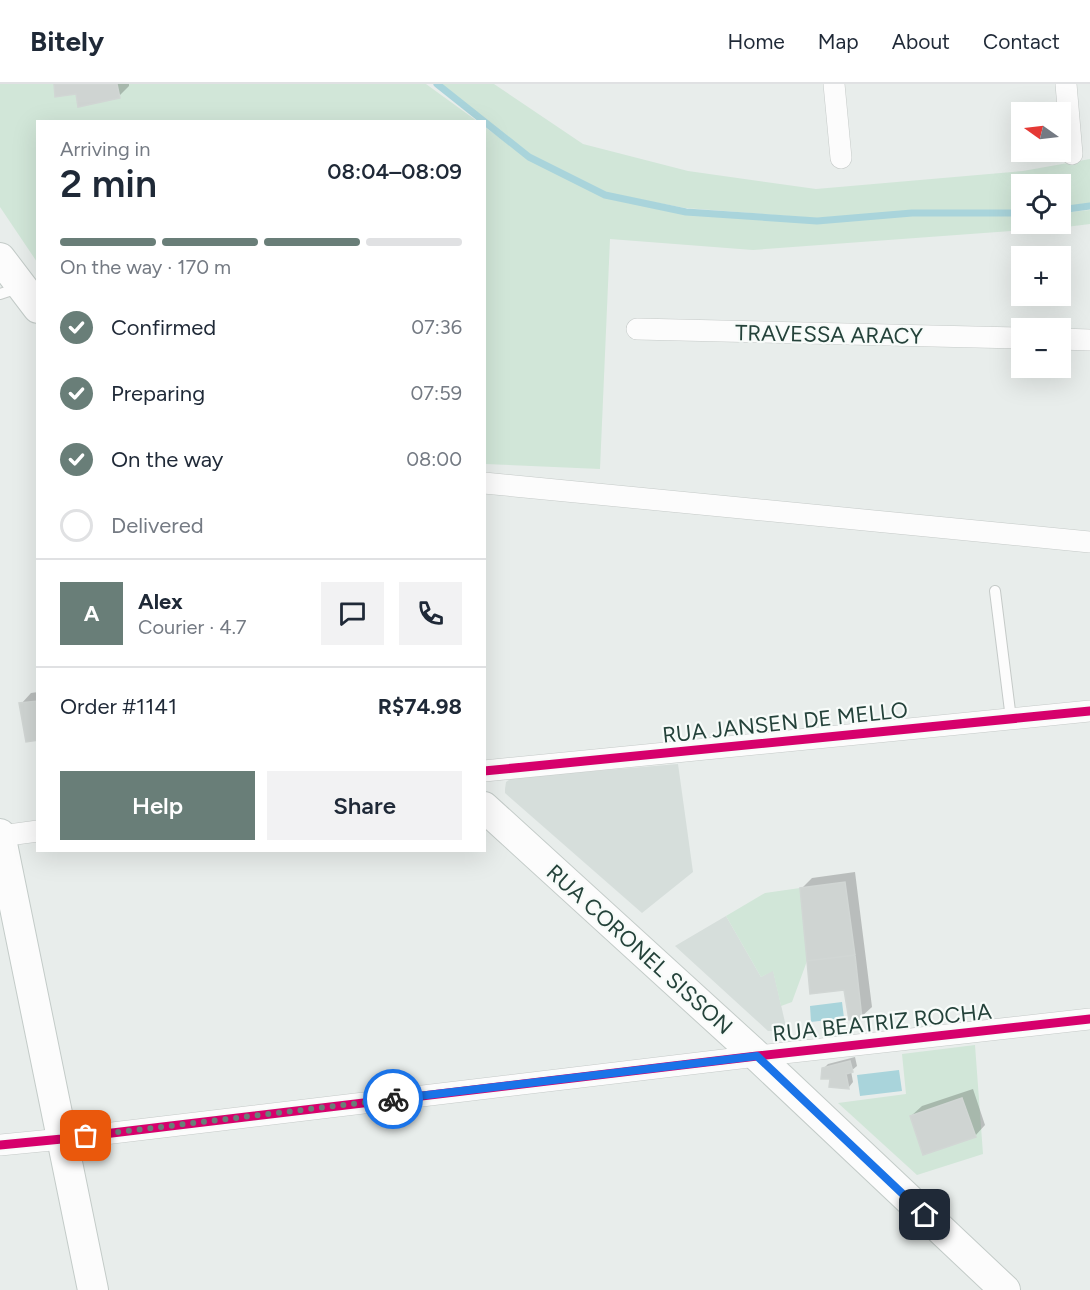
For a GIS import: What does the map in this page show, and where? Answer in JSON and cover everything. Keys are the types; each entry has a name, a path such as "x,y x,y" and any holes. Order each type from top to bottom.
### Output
{"main road":[{"path":"0,258 19,296"},
{"name":"RUA CORONEL SISSON","path":"486,809 757,1056 1005,1290"},
{"path":"0,835 93,1290"}],"street":[{"path":"834,84 841,158"},
{"path":"1066,84 1072,154"},
{"name":"TRAVESSA ARACY","path":"637,329 1011,338"},
{"path":"1071,339 1090,340"},
{"path":"486,483 1090,542"},
{"name":"RUA JANSEN DE MELLO","path":"486,771 1090,711"},
{"path":"0,835 36,831"},
{"name":"RUA BEATRIZ ROCHA","path":"0,1145 1090,1019"}],"lane":[{"path":"995,591 1011,719"}],"shaded area":[{"path":"678,764 693,872 642,913 505,793 506,782 512,778"},
{"path":"726,916 761,977 773,970 787,1031 768,1031 675,946"}],"green space":[{"path":"0,84 426,84 476,120 36,120 36,261 0,207"},
{"path":"441,84 494,84 583,144 688,171 816,189 1023,171 1090,159 1090,204 1071,207 1071,174 1011,174 1011,211 911,211 816,218 685,208 606,193 530,154"},
{"path":"486,128 527,158 605,195 685,214 816,223 913,215 1011,215 1011,231 753,250 610,239 600,469 486,464"},
{"path":"1090,210 1090,224 1071,226 1071,212"},
{"path":"800,888 807,961 792,1002 781,1006 773,971 761,977 726,916 765,893"},
{"path":"975,1045 983,1154 917,1175 838,1103 906,1094 902,1054"}],"water":[{"path":"842,1002 844,1018 811,1022 810,1006"},
{"path":"899,1070 902,1091 860,1096 857,1075"}],"building":[{"path":"54,84 117,84 120,98 78,107 76,94 55,97"},
{"path":"36,701 36,740 26,742 19,703"},
{"path":"845,882 855,955 807,961 800,888"},
{"path":"855,955 862,1019 849,1020 844,990 810,994 807,961"},
{"path":"850,1061 853,1072 846,1074 849,1089 829,1087 830,1079 821,1079 822,1068"},
{"path":"962,1098 976,1137 923,1155 910,1116"}],"waterway":[{"path":"437,84 482,120"},
{"path":"486,123 529,157 605,195 686,212 817,221 912,213 1011,213"},
{"path":"1071,209 1090,206"}],"cycle path":[{"path":"486,771 1090,711"},
{"path":"0,1145 1090,1019"}],"way so far":[{"path":"86,1136 393,1099"}],"route":[{"path":"393,1099 757,1056 925,1215"}]}
